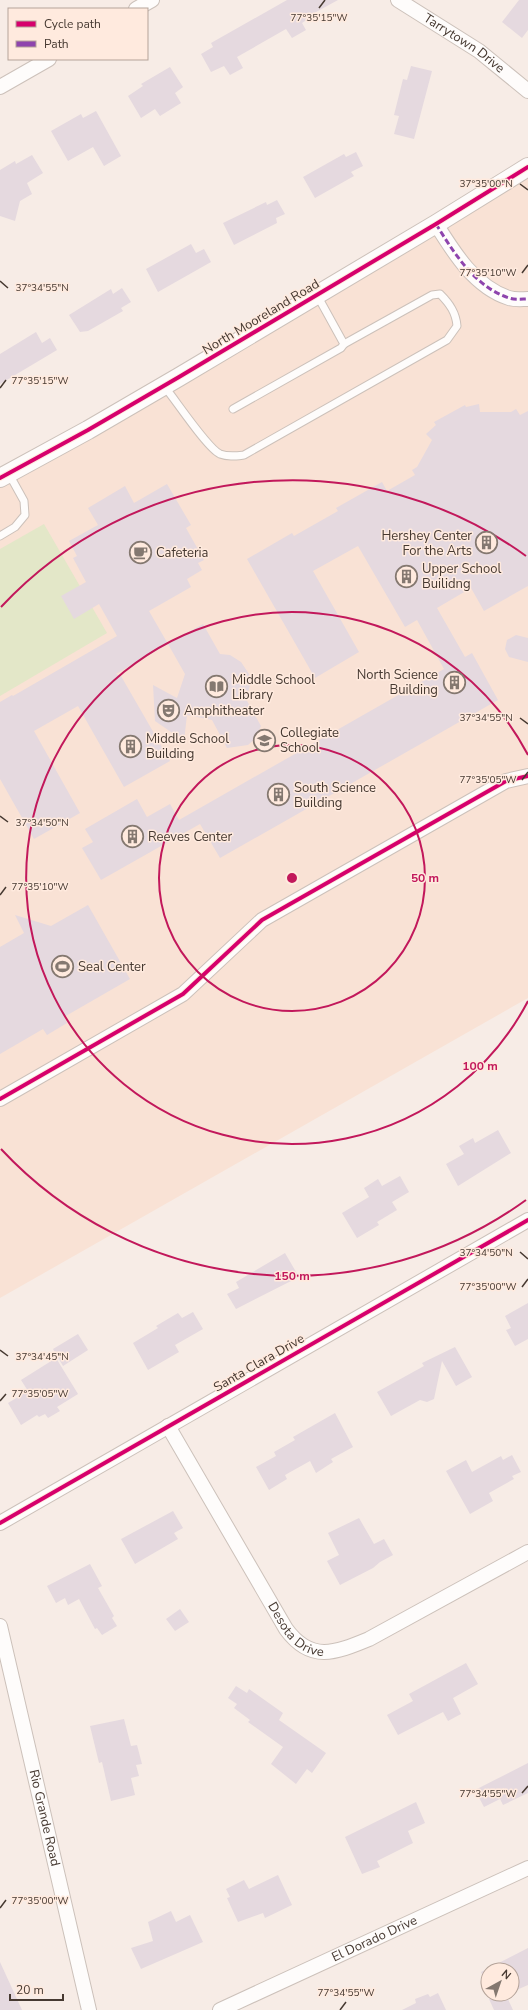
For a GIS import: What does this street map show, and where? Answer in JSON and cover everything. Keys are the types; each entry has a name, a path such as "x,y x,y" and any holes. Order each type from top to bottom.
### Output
{"street":[{"path":"138,8 152,0"},
{"name":"Tarrytown Drive","path":"398,0 479,51 528,91"},
{"path":"0,87 47,60"},
{"name":"North Mooreland Road","path":"4,476 164,386 436,224 528,166"},
{"path":"436,224 460,260 476,277 491,288 510,298 528,299"},
{"path":"0,1099 183,994 262,920 506,781 528,776"},
{"name":"Santa Clara Drive","path":"0,1523 528,1220"},
{"name":"Desota Drive","path":"168,1426 286,1630 293,1640 311,1651 327,1652 342,1650 369,1639 528,1552"},
{"name":"Rio Grande Road","path":"0,1626 89,2010"},
{"name":"El Dorado Drive","path":"220,2010 528,1868"}],"lane":[{"path":"164,386 202,437 218,453 229,457 244,455 447,340 458,326 456,316 448,302 440,294 432,295 344,344 341,348 233,409"},
{"path":"317,295 344,344"},
{"path":"0,536 15,527 25,515 24,501 4,476"}],"shaded area":[{"name":"Collegiate School","path":"528,177 528,998 0,1298 0,482"}],"green space":[{"path":"44,524 107,633 0,696 0,549"}],"building":[{"path":"287,0 338,0 307,17 308,19 302,23 306,30 292,38 286,29 237,57 243,68 230,75 224,66 211,72 201,54 213,47 211,43"},
{"path":"519,0 528,0 528,30 522,38 502,22"},
{"path":"411,66 432,71 414,139 394,134 399,116 394,115 403,79 407,80"},
{"path":"170,67 183,87 175,93 181,103 160,116 155,109 141,118 128,96 143,86 141,84"},
{"path":"96,111 121,156 104,166 93,147 68,161 51,131 81,114 83,118"},
{"path":"356,152 363,166 351,172 354,176 315,198 303,177 344,154 346,157"},
{"path":"32,155 43,173 27,183 32,194 20,201 15,221 0,216 0,170 15,161 16,164"},
{"path":"277,200 285,214 276,218 277,223 234,245 223,223 266,202 267,205"},
{"path":"191,244 196,253 204,249 211,262 158,292 146,269"},
{"path":"122,288 131,302 121,308 123,311 88,331 80,332 69,315 111,289 113,294"},
{"path":"36,332 42,343 50,338 57,350 0,384 0,354"},
{"path":"479,404 480,412 511,412 516,409 520,415 528,411 528,586 484,611 471,588 437,608 465,657 472,653 498,700 220,858 200,824 101,880 82,848 93,842 85,829 137,799 147,817 170,804 179,820 444,669 417,620 405,627 358,546 313,571 359,652 315,678 247,559 292,533 294,536 338,511 336,508 382,482 387,491 415,475 412,470 417,467 432,440 426,434 436,425 434,422 465,405 466,407"},
{"path":"167,484 191,525 186,528 204,560 198,563 202,570 187,579 191,587 149,611 168,644 116,674 121,676 170,761 124,787 78,706 34,731 80,813 34,839 0,779 0,702 117,636 99,604 74,619 61,596 86,582 73,558 77,556 69,541 98,525 88,508 125,486 134,503"},
{"name":"Middle School Library","path":"203,624 220,654 230,655 241,662 249,674 251,682 246,699 261,726 255,739 248,745 227,748 212,720 187,715 184,741 155,721 153,685 177,698 185,674 168,644"},
{"path":"516,635 528,638 528,662 509,657 505,649 507,640"},
{"name":"Seal Center","path":"88,905 130,979 64,1017 67,1023 47,1035 43,1029 0,1054 0,947 24,933 15,915 51,926"},
{"path":"498,1130 511,1153 458,1186 446,1164 464,1154 459,1146 473,1138 475,1143"},
{"path":"400,1176 409,1192 392,1202 397,1210 377,1222 379,1225 357,1238 342,1213 369,1197 364,1188 378,1179 382,1186"},
{"path":"285,1253 299,1277 236,1309 227,1294 239,1288 236,1282"},
{"path":"528,1303 528,1339 515,1346 506,1330 511,1328 505,1316"},
{"path":"193,1312 203,1329 175,1345 179,1352 148,1370 133,1343 158,1328 156,1326 178,1313 182,1318"},
{"path":"78,1334 88,1350 63,1366 53,1349"},
{"path":"455,1347 472,1377 456,1386 442,1361 434,1399 427,1402 420,1400 391,1416 377,1392 424,1366 422,1363"},
{"path":"56,1358 78,1394 57,1407 60,1411 48,1418 45,1414 39,1417 37,1415 21,1425 8,1403 28,1391 21,1380"},
{"path":"335,1413 353,1447 331,1459 333,1462 316,1473 310,1461 285,1475 287,1479 269,1490 256,1467 276,1456 274,1452 295,1440 293,1437"},
{"path":"512,1455 521,1472 512,1476 514,1479 489,1493 493,1501 470,1514 446,1471 466,1460 472,1472 501,1456 503,1460"},
{"path":"173,1511 183,1528 174,1533 178,1539 135,1564 121,1539"},
{"path":"359,1518 374,1544 384,1539 393,1555 380,1562 373,1568 340,1585 327,1561 339,1555 328,1533"},
{"path":"90,1564 102,1586 98,1588 114,1616 112,1618 117,1626 102,1635 97,1628 95,1629 79,1599 68,1605 65,1598 56,1603 47,1586"},
{"path":"180,1609 189,1622 175,1631 166,1619"},
{"path":"466,1663 478,1684 453,1698 461,1714 448,1721 443,1712 398,1735 387,1715 413,1701 409,1694"},
{"path":"236,1686 247,1693 249,1689 283,1713 279,1720 326,1753 312,1773 307,1769 296,1784 271,1764 283,1747 248,1722 250,1720 234,1708 237,1704 228,1698"},
{"path":"124,1719 131,1746 137,1745 142,1764 136,1765 139,1776 131,1778 135,1795 111,1801 102,1762 99,1763 90,1726"},
{"path":"528,1763 528,1793 503,1805 500,1799 484,1807 475,1790"},
{"path":"416,1802 425,1823 408,1831 413,1843 377,1861 380,1867 362,1874 345,1837"},
{"path":"278,1875 292,1905 265,1918 263,1913 238,1922 227,1898 230,1897 226,1889 244,1880 249,1889"},
{"path":"171,1911 176,1922 190,1915 203,1942 141,1969 131,1948 153,1941 148,1922"},
{"path":"528,1948 528,1985 520,1988 520,1962 501,1962"},
{"path":"0,1962 22,2010 0,2010"},
{"path":"438,1993 446,2010 402,2010 416,2003 415,1999 428,1994 430,1997"},
{"path":"490,2002 509,2002 513,2010 494,2010"}],"marked path":[{"path":"436,224 466,268 486,286 509,298 528,299"}],"cycle path":[{"path":"0,478 88,430 179,377 436,224 528,167"},
{"path":"0,1099 183,994 262,920 506,781 528,776"},
{"path":"0,1523 528,1220"}],"place":[{"name":"Hershey Center For the Arts","path":"487,543"},
{"name":"Cafeteria","path":"140,553"},
{"name":"Upper School Builidng","path":"406,576"},
{"name":"North Science Building","path":"454,682"},
{"name":"Middle School Library","path":"216,687"},
{"name":"Amphitheater","path":"168,711"},
{"name":"Collegiate School","path":"264,740"},
{"name":"Middle School Building","path":"131,746"},
{"name":"South Science Building","path":"278,795"},
{"name":"Reeves Center","path":"133,837"},
{"name":"Seal Center","path":"62,967"}]}
